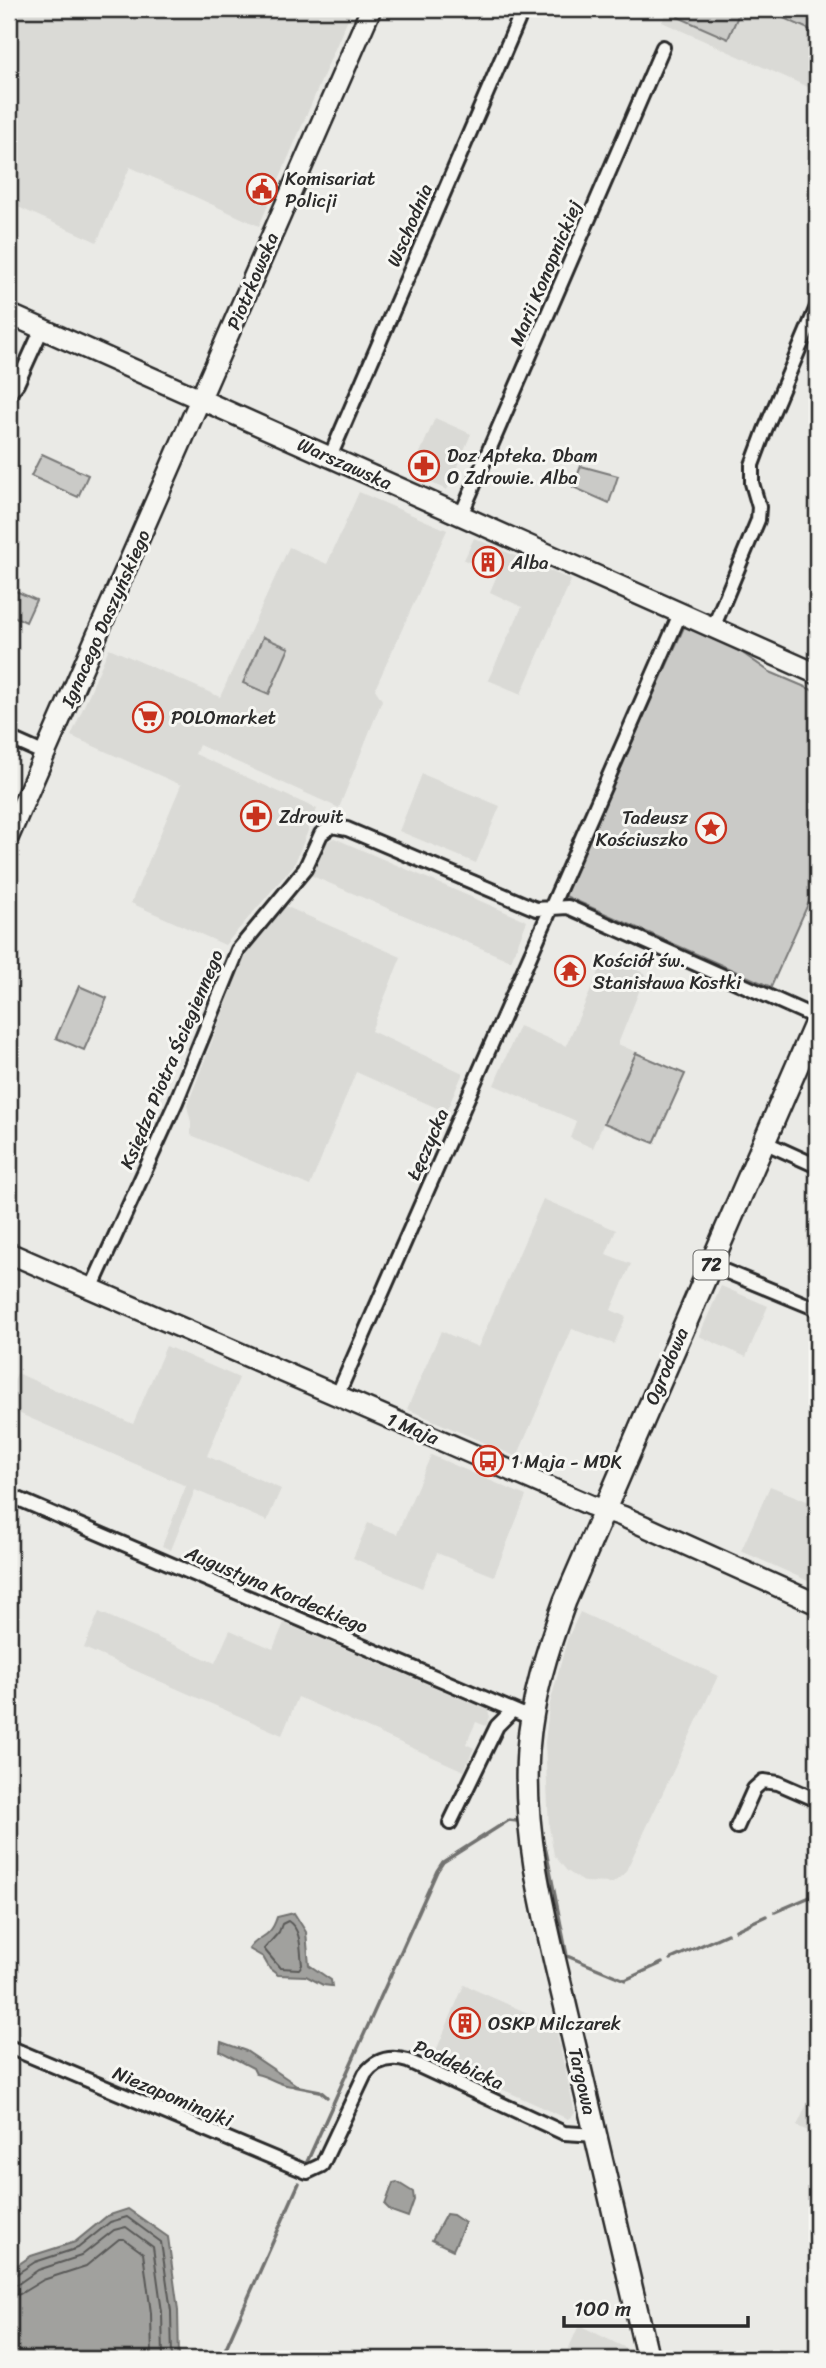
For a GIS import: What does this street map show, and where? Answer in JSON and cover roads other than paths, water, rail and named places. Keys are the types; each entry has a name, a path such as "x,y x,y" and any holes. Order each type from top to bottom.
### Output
{"main road":[{"name":"Ogrodowa","path":"522,1715 537,1685 552,1635 604,1509 817,1019"},
{"name":"Targowa","path":"522,1715 534,1861 648,2359"}],"street":[{"name":"Piotrkowska","path":"201,399 371,9"},
{"name":"Wschodnia","path":"330,457 523,9"},
{"name":"Marii Konopnickiej","path":"461,515 663,47"},
{"path":"713,628 758,520 759,507 751,475 752,465 817,307"},
{"name":"Warszawska","path":"9,314 817,674"},
{"path":"9,394 17,384 42,329"},
{"name":"Ignacego Daszyńskiego","path":"9,836 201,399"},
{"name":"Łęczycka","path":"337,1396 680,614"},
{"path":"9,738 45,754"},
{"name":"Księdza Piotra Ściegiennego","path":"91,1289 176,1102 239,950 305,869 321,834 332,826 347,829 536,909 551,908"},
{"path":"551,908 568,907 817,1019"},
{"path":"764,1142 817,1166"},
{"name":"1 Maja","path":"9,1253 604,1509 817,1604"},
{"path":"710,1265 817,1310"},
{"name":"Augustyna Kordeckiego","path":"9,1495 522,1715"},
{"name":"Ogrodowa","path":"450,1823 497,1726 522,1715"},
{"path":"737,1827 754,1789 763,1781 778,1783 817,1800"},
{"name":"Niezapominajki","path":"9,2047 294,2168 311,2172 322,2165"},
{"name":"Poddębicka","path":"322,2165 365,2074 370,2067 384,2059 408,2061 564,2133 596,2135"}],"water":[{"path":"294,1913 306,1932 309,1965 331,1980 332,1986 323,1985 306,1976 278,1975 270,1969 263,1957 249,1949 271,1930 277,1917"},
{"path":"221,2042 246,2051 298,2086 256,2074 253,2068 220,2051"},
{"path":"397,2182 413,2192 414,2200 408,2217 391,2211 385,2205 393,2183"},
{"path":"128,2209 168,2237 178,2310 179,2359 9,2359 9,2271 31,2256 75,2242 107,2216"},
{"path":"446,2214 465,2223 453,2250 432,2240"}],"waterway":[{"path":"307,2162 437,1871 443,1862 509,1820 517,1821"},
{"path":"545,1846 567,1956 625,1980 662,1963"},
{"path":"775,1912 817,1894"},
{"path":"736,1930 766,1916"},
{"path":"671,1959 727,1934"},
{"path":"294,2086 320,2091 327,2097"},
{"path":"221,2359 299,2183"}],"place":[{"name":"Komisariat Policji","path":"262,189"},
{"name":"Doz Apteka. Dbam O Zdrowie. Alba","path":"424,466"},
{"name":"Alba","path":"488,562"},
{"name":"POLOmarket","path":"148,717"},
{"name":"Zdrowit","path":"256,816"},
{"name":"Tadeusz Kościuszko","path":"711,828"},
{"name":"Kościół św. Stanisława Kostki","path":"570,971"},
{"name":"1 Maja - MDK","path":"488,1461"},
{"name":"OSKP Milczarek","path":"465,2023"}]}
